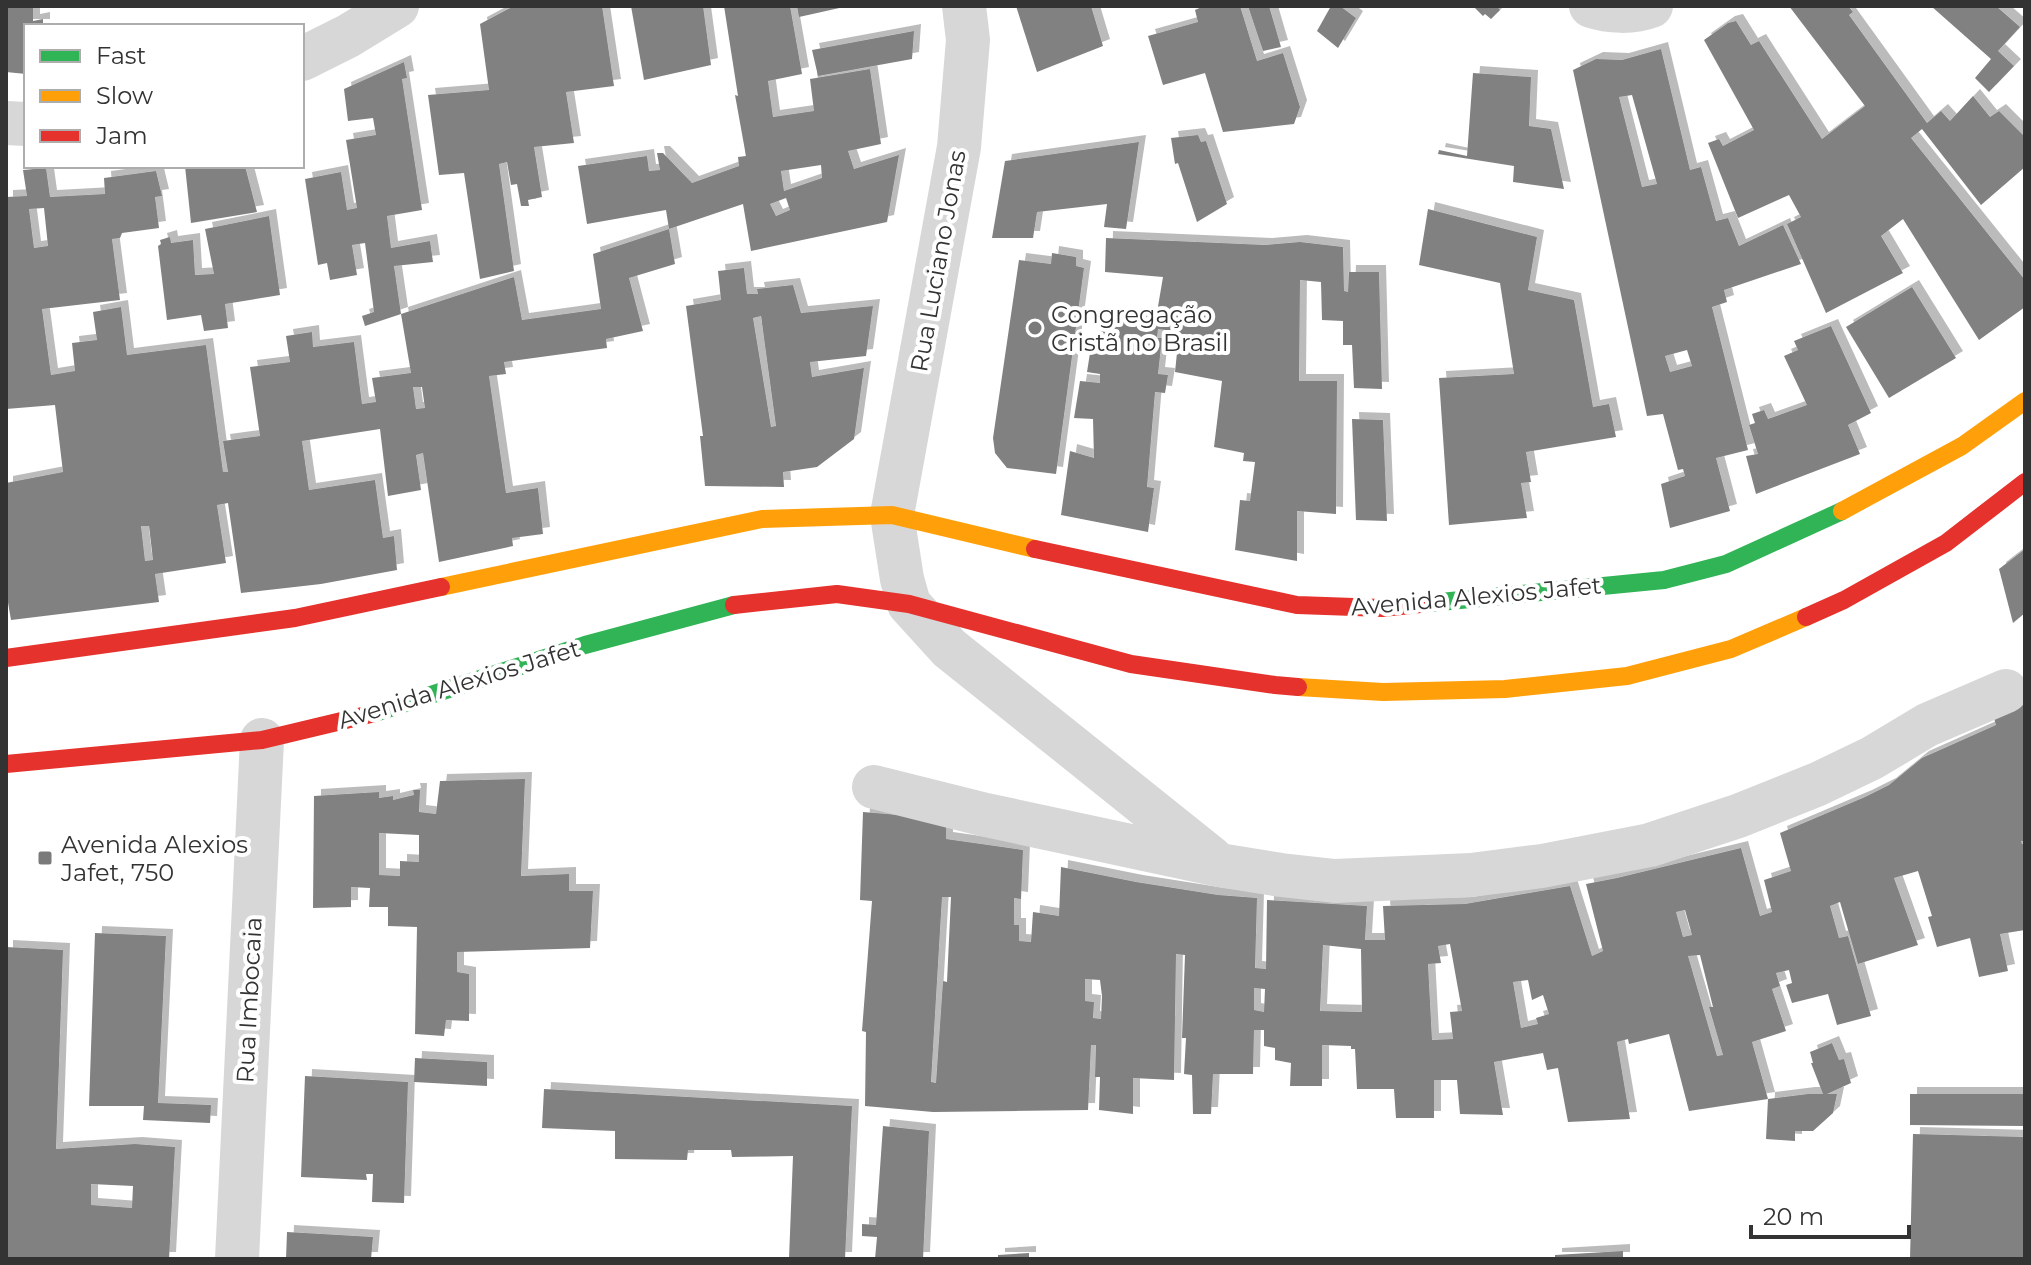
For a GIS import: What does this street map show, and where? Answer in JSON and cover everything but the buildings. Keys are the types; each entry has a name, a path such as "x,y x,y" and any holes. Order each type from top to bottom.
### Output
{"main road":[{"name":"Avenida Alexios Jafet","path":"6,658 295,618 762,519 892,515 1099,564 1297,605 1382,608 1664,580 1726,564 1825,520 1962,446 2025,401"},
{"name":"Avenida Alexios Jafet","path":"6,764 262,740 377,713 585,645 736,604 837,594 909,604 1131,664 1275,685 1383,692 1505,689 1627,676 1731,649 1844,600 1946,543 2025,482"}],"street":[{"path":"304,58 397,6"},
{"name":"Rua Luciano Jonas","path":"892,515 959,147 968,40 964,6"},
{"path":"1591,6 1603,10 1641,10 1651,6"},
{"path":"892,515 909,604 949,648 1219,865"},
{"path":"874,787 986,815 1219,865 1281,875 1335,881 1471,875 1542,866 1650,845 1738,816 1818,784 1872,758 1927,725 2006,691"},
{"name":"Rua Imbocaia","path":"237,1259 262,740"}],"traffic: fast":[{"path":"1420,604 1664,580 1726,564 1842,511"},
{"path":"375,713 585,645 734,605"}],"traffic: slow":[{"path":"1842,511 1962,446 2025,401"},
{"path":"441,587 762,519 892,515 1035,549"},
{"path":"1298,687 1383,692 1505,689 1627,676 1731,649 1806,617"}],"traffic: jam":[{"path":"1806,617 1844,600 1946,543 2025,482"},
{"path":"1035,549 1297,605 1382,608 1420,604"},
{"path":"6,658 295,618 441,587"},
{"path":"734,605 837,594 909,604 1131,664 1298,687"},
{"path":"6,764 262,740 375,713"}],"place":[{"name":"Congregação Cristã no Brasil","path":"1035,328"},
{"name":"Avenida Alexios Jafet, 750","path":"45,858"}]}
